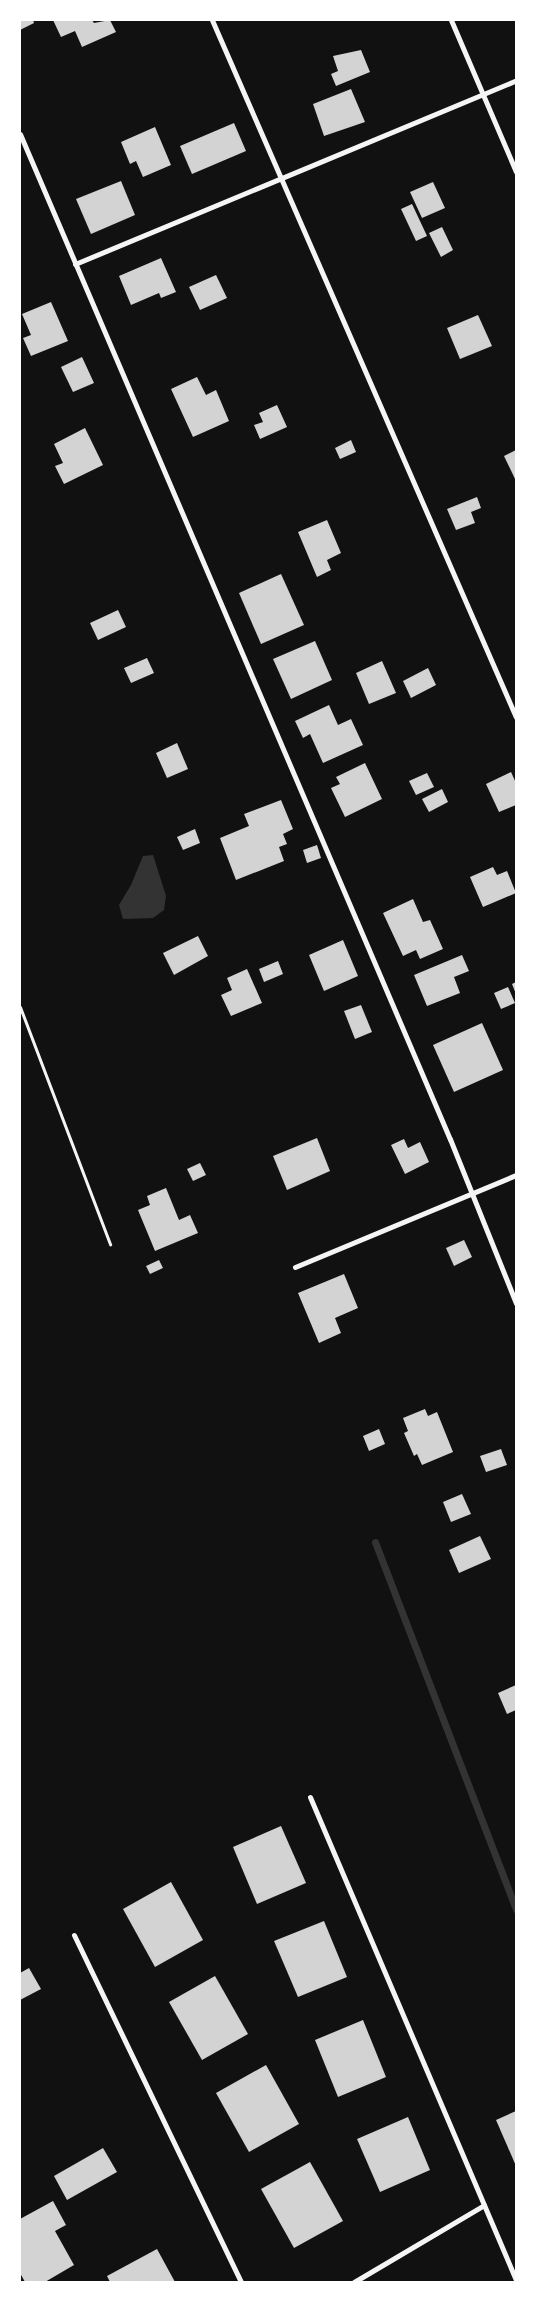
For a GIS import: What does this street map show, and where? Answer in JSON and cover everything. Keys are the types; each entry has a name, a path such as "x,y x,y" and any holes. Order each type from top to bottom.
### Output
{"street":[{"path":"212,20 516,717"},
{"path":"451,20 516,172"},
{"path":"75,264 516,80"},
{"path":"20,134 474,1194 516,1303"},
{"path":"295,1267 516,1176"},
{"path":"310,1797 516,2280"},
{"path":"74,1935 241,2282"},
{"path":"354,2282 484,2205"}],"path":[{"path":"20,1007 110,1244"}],"shaded area":[{"path":"153,855 166,896 164,910 153,918 123,919 119,905 131,885 143,856"}],"building":[{"path":"20,20 33,20 34,23 20,30"},
{"path":"53,20 92,20 94,23 110,20 116,32 82,47 75,31 61,37"},
{"path":"361,50 370,72 336,86 331,74 338,71 333,56"},
{"path":"351,89 365,122 324,136 313,104"},
{"path":"234,123 246,151 192,174 180,146"},
{"path":"155,127 171,165 143,177 136,161 130,164 121,142"},
{"path":"121,181 135,215 91,234 76,199"},
{"path":"433,182 445,208 422,218 410,192"},
{"path":"412,204 427,236 416,241 401,209"},
{"path":"442,227 453,250 441,257 429,233"},
{"path":"161,258 176,292 161,298 159,293 131,305 119,276"},
{"path":"216,275 227,298 200,310 189,287"},
{"path":"51,302 68,341 31,356 23,338 31,335 22,314"},
{"path":"478,315 492,346 460,359 447,328"},
{"path":"82,357 94,383 73,392 61,367"},
{"path":"197,377 206,395 216,390 229,421 193,437 171,389"},
{"path":"277,405 287,427 260,439 254,425 263,422 259,413"},
{"path":"85,428 103,465 64,484 55,466 63,463 54,444"},
{"path":"351,440 356,452 340,459 335,448"},
{"path":"516,450 516,481 504,456"},
{"path":"477,497 481,508 471,512 475,523 456,530 447,509"},
{"path":"327,520 341,553 327,560 331,570 317,577 298,532"},
{"path":"281,574 304,625 261,644 239,593"},
{"path":"118,610 126,627 98,640 90,623"},
{"path":"315,641 332,680 291,699 273,659"},
{"path":"147,658 154,673 131,683 124,668"},
{"path":"382,661 396,693 369,704 356,673"},
{"path":"428,668 436,685 411,698 403,681"},
{"path":"329,705 338,725 351,719 363,745 323,763 310,734 303,738 295,721"},
{"path":"177,743 188,769 167,778 156,753"},
{"path":"365,763 382,799 345,817 331,788 340,784 336,777"},
{"path":"511,772 516,783 516,805 499,812 486,784"},
{"path":"427,773 434,787 416,795 409,781"},
{"path":"442,789 448,802 429,812 422,799"},
{"path":"281,800 293,829 283,834 287,844 279,847 284,861 236,880 220,838 249,826 244,814"},
{"path":"195,829 200,843 183,850 177,837"},
{"path":"317,845 321,858 307,863 303,850"},
{"path":"493,867 497,875 507,871 516,893 483,907 470,877"},
{"path":"413,899 423,922 430,920 443,949 420,959 416,950 403,956 383,913"},
{"path":"198,936 208,956 174,975 163,953"},
{"path":"343,940 358,976 324,991 309,955"},
{"path":"462,955 469,971 454,977 460,993 427,1006 414,975"},
{"path":"278,961 283,974 264,982 259,969"},
{"path":"247,969 262,1003 231,1016 221,995 232,990 227,978"},
{"path":"516,982 516,994 512,984"},
{"path":"508,987 515,1003 501,1009 494,993"},
{"path":"361,1005 372,1032 355,1039 344,1011"},
{"path":"482,1023 503,1070 454,1092 433,1045"},
{"path":"317,1138 330,1171 287,1190 273,1156"},
{"path":"404,1139 408,1148 420,1142 429,1162 405,1174 391,1145"},
{"path":"200,1163 206,1175 193,1181 187,1169"},
{"path":"166,1188 179,1220 190,1215 198,1233 155,1251 138,1210 150,1205 147,1196"},
{"path":"464,1240 472,1257 454,1266 446,1248"},
{"path":"159,1260 163,1268 150,1274 146,1266"},
{"path":"344,1274 358,1308 335,1318 341,1333 319,1343 298,1293"},
{"path":"425,1409 428,1416 437,1412 453,1452 422,1465 417,1454 414,1456 404,1433 408,1431 403,1418"},
{"path":"379,1429 385,1444 369,1451 363,1436"},
{"path":"501,1449 507,1465 486,1472 480,1456"},
{"path":"462,1494 471,1514 451,1522 443,1502"},
{"path":"480,1536 491,1559 459,1573 449,1550"},
{"path":"516,1685 516,1710 507,1714 498,1693"},
{"path":"281,1826 306,1883 257,1904 233,1847"},
{"path":"171,1882 203,1940 155,1967 123,1909"},
{"path":"324,1921 347,1977 298,1997 274,1941"},
{"path":"29,1968 41,1989 20,2000 20,1973"},
{"path":"215,1976 248,2034 202,2060 169,2002"},
{"path":"363,2020 386,2077 338,2097 315,2040"},
{"path":"266,2065 299,2124 249,2152 216,2093"},
{"path":"516,2111 516,2166 496,2120"},
{"path":"408,2117 430,2170 380,2192 357,2139"},
{"path":"103,2148 117,2172 67,2200 54,2176"},
{"path":"310,2162 343,2221 294,2248 261,2189"},
{"path":"53,2201 66,2225 55,2231 74,2265 45,2282 25,2282 20,2273 20,2219"},
{"path":"157,2249 175,2282 110,2282 107,2276"}],"waterway":[{"path":"375,1542 516,1910"}]}
